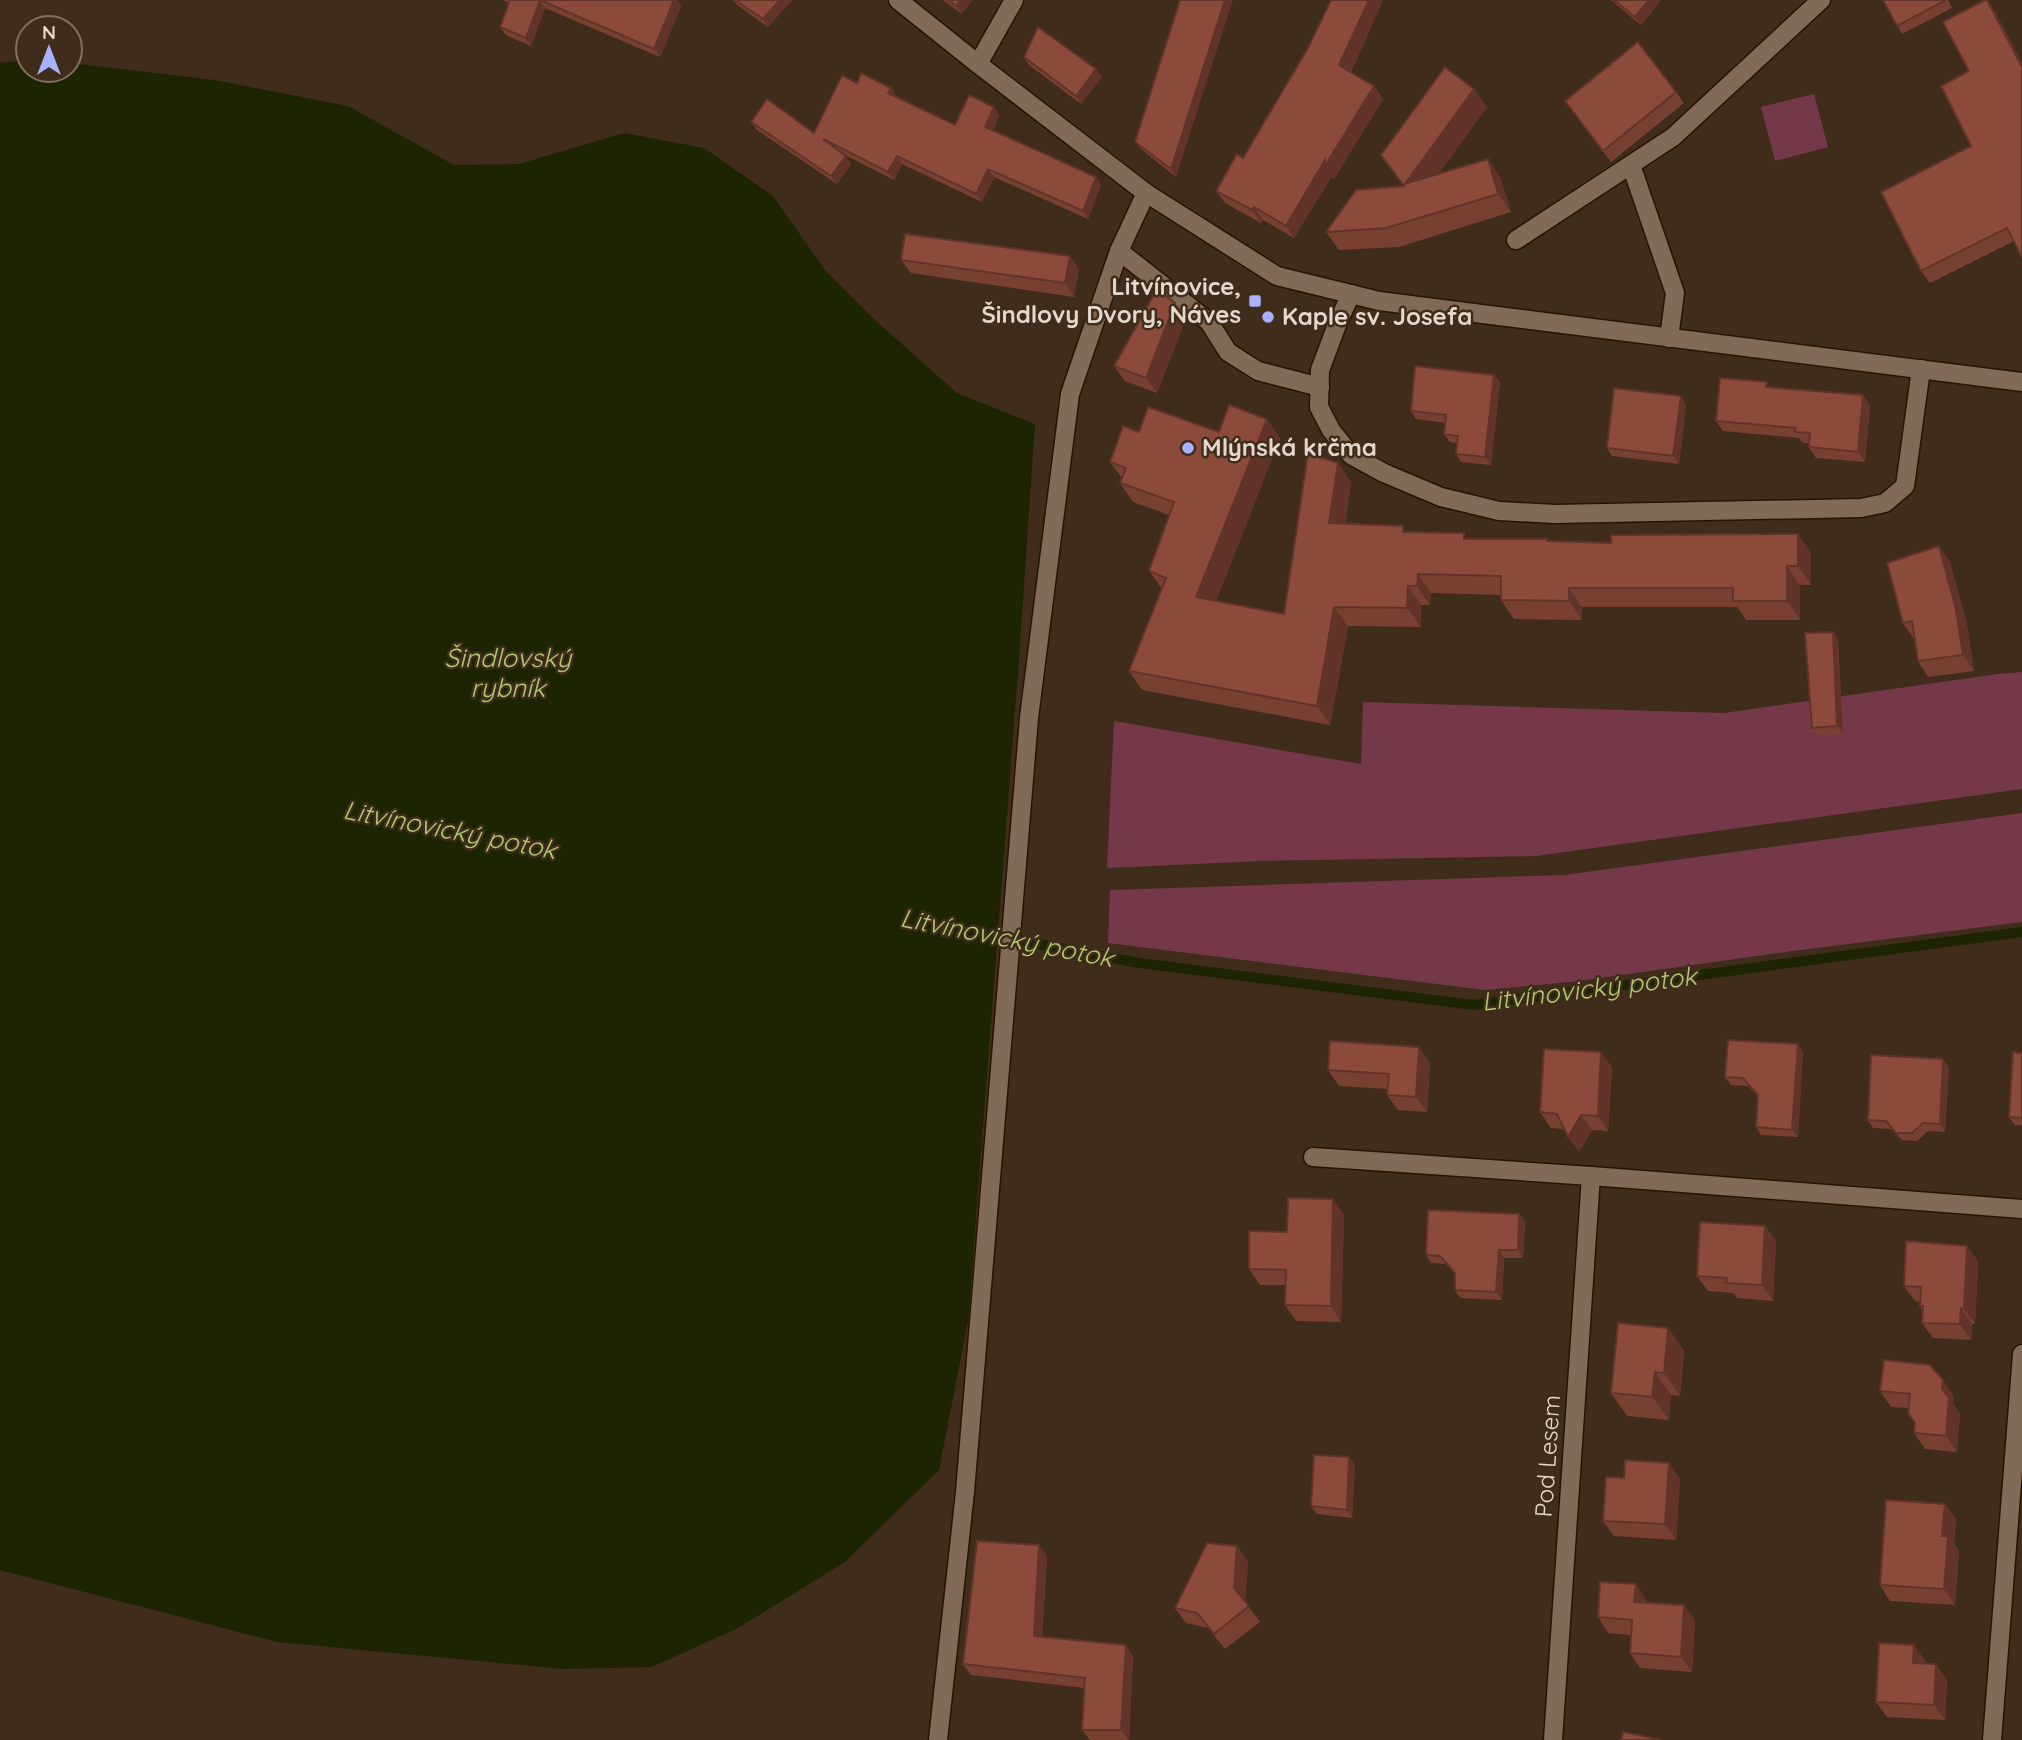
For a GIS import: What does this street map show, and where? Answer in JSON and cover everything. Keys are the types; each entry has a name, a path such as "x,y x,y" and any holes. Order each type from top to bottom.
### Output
{"street":[{"path":"898,0 1146,193 1277,276 1380,301 2022,382"},
{"path":"978,64 1014,0"},
{"path":"1516,240 1673,137 1821,0"},
{"path":"1631,165 1675,293 1669,338"},
{"path":"938,1740 965,1492 1029,718 1070,394 1119,251 1146,193"},
{"path":"1119,251 1209,322 1228,352 1258,371 1320,387"},
{"path":"1351,294 1320,370 1319,407 1331,430 1351,454 1384,473 1441,496 1499,511 1555,514 1861,508 1885,503 1905,486 1921,369"},
{"path":"1313,1157 2022,1209"},
{"name":"Pod Lesem","path":"1553,1740 1591,1176"},
{"path":"1992,1740 2022,1354"}],"shaded area":[{"path":"1814,94 1828,147 1775,161 1761,107"},
{"path":"2022,672 2022,789 1536,856 1263,861 1107,868 1114,721 1361,764 1363,702 1724,713"},
{"path":"2022,813 2022,922 1579,981 1485,990 1108,943 1110,890 1564,875"}],"water":[{"name":"Šindlovský rybník","path":"14,62 14,84 84,84 84,65 214,80 348,106 454,165 519,164 624,133 704,148 773,196 825,270 876,321 957,393 1035,424 968,1321 939,1470 845,1562 738,1628 652,1667 563,1669 277,1642 0,1570 0,63"}],"building":[{"path":"510,0 540,0 526,38 500,27"},
{"path":"540,0 674,0 654,49"},
{"path":"735,0 780,0 763,19"},
{"path":"948,0 960,0 956,6"},
{"path":"1180,0 1225,0 1171,169 1135,142"},
{"path":"1331,0 1369,0 1339,65 1374,86 1325,166 1325,160 1286,226 1254,207 1252,210 1216,191 1237,154 1243,158 1308,48"},
{"path":"1614,0 1649,0 1635,17"},
{"path":"1883,0 1946,0 1897,26"},
{"path":"1985,0 2022,67 2022,257 2007,228 1921,271 1881,192 1971,146 1941,86 1969,71 1943,22"},
{"path":"1038,27 1096,69 1076,96 1024,57"},
{"path":"1638,42 1676,92 1603,151 1565,101"},
{"path":"1445,67 1474,89 1405,184 1488,159 1498,194 1386,228 1326,232 1356,190 1404,186 1381,155"},
{"path":"861,73 891,88 888,93 955,125 969,95 994,107 985,127 1096,177 1083,211 988,169 976,194 897,156 888,172 823,139 846,156 831,176 751,122 767,99 814,133 842,75 857,83"},
{"path":"905,234 1070,256 1065,283 901,260"},
{"path":"1157,289 1175,303 1146,378 1114,366"},
{"path":"1415,366 1494,375 1485,457 1456,454 1458,436 1444,434 1446,415 1411,411"},
{"path":"1720,378 1767,382 1766,387 1863,395 1858,452 1809,447 1810,433 1795,432 1796,428 1716,421"},
{"path":"1614,388 1681,396 1673,456 1607,448"},
{"path":"1229,405 1267,419 1196,597 1284,614 1308,453 1338,463 1329,523 1403,526 1403,532 1464,533 1464,539 1547,539 1611,543 1611,535 1798,534 1798,566 1787,566 1787,601 1733,601 1733,588 1569,588 1569,601 1501,600 1501,576 1418,574 1417,586 1408,586 1407,608 1334,607 1317,706 1129,671 1166,578 1149,571 1174,502 1120,483 1126,468 1110,462 1123,426 1139,432 1148,407 1219,432"},
{"path":"1939,546 1956,610 1963,655 1918,661 1912,621 1903,623 1887,563"},
{"path":"1833,632 1837,726 1812,728 1805,633"},
{"path":"1728,1040 1798,1044 1792,1130 1756,1127 1758,1095 1743,1078 1725,1077"},
{"path":"1330,1041 1419,1047 1416,1097 1387,1095 1389,1074 1328,1070"},
{"path":"1544,1049 1601,1052 1598,1116 1581,1115 1568,1137 1557,1114 1540,1112"},
{"path":"2013,1052 2022,1053 2022,1118 2009,1117"},
{"path":"1871,1055 1943,1059 1940,1124 1923,1123 1912,1133 1896,1133 1886,1121 1868,1120"},
{"path":"1288,1198 1333,1199 1331,1306 1285,1305 1286,1270 1249,1269 1249,1231 1287,1232"},
{"path":"1428,1210 1519,1214 1518,1250 1499,1250 1496,1292 1455,1290 1455,1273 1440,1256 1426,1255"},
{"path":"1700,1222 1765,1226 1762,1285 1726,1283 1727,1278 1697,1276"},
{"path":"1906,1241 1967,1246 1964,1309 1961,1308 1960,1324 1922,1323 1921,1287 1904,1286"},
{"path":"1618,1323 1668,1328 1664,1373 1655,1372 1652,1397 1611,1393"},
{"path":"1884,1360 1930,1365 1943,1380 1942,1389 1949,1398 1946,1436 1914,1433 1915,1423 1908,1413 1910,1394 1880,1391"},
{"path":"1314,1455 1349,1457 1347,1510 1311,1506"},
{"path":"1625,1460 1669,1463 1665,1524 1603,1521 1606,1477 1624,1478"},
{"path":"1886,1500 1945,1504 1942,1536 1948,1536 1944,1589 1880,1585"},
{"path":"977,1541 1039,1545 1034,1636 1126,1645 1121,1730 1082,1730 1085,1678 963,1664"},
{"path":"1207,1543 1237,1546 1234,1588 1249,1606 1214,1634 1197,1613 1175,1608"},
{"path":"1600,1582 1636,1584 1634,1602 1684,1605 1681,1657 1630,1653 1632,1620 1598,1617"},
{"path":"1879,1643 1914,1645 1913,1663 1936,1664 1934,1705 1876,1702"},
{"path":"1623,1732 1662,1740 1621,1740"}],"waterway":[{"name":"Litvínovický potok","path":"985,934 1139,963 1474,1005 2022,932"}],"place":[{"name":"Litvínovice, Šindlovy Dvory, Náves","path":"1255,301"},
{"name":"Kaple sv. Josefa","path":"1268,317"},
{"name":"Mlýnská krčma","path":"1188,448"}]}
